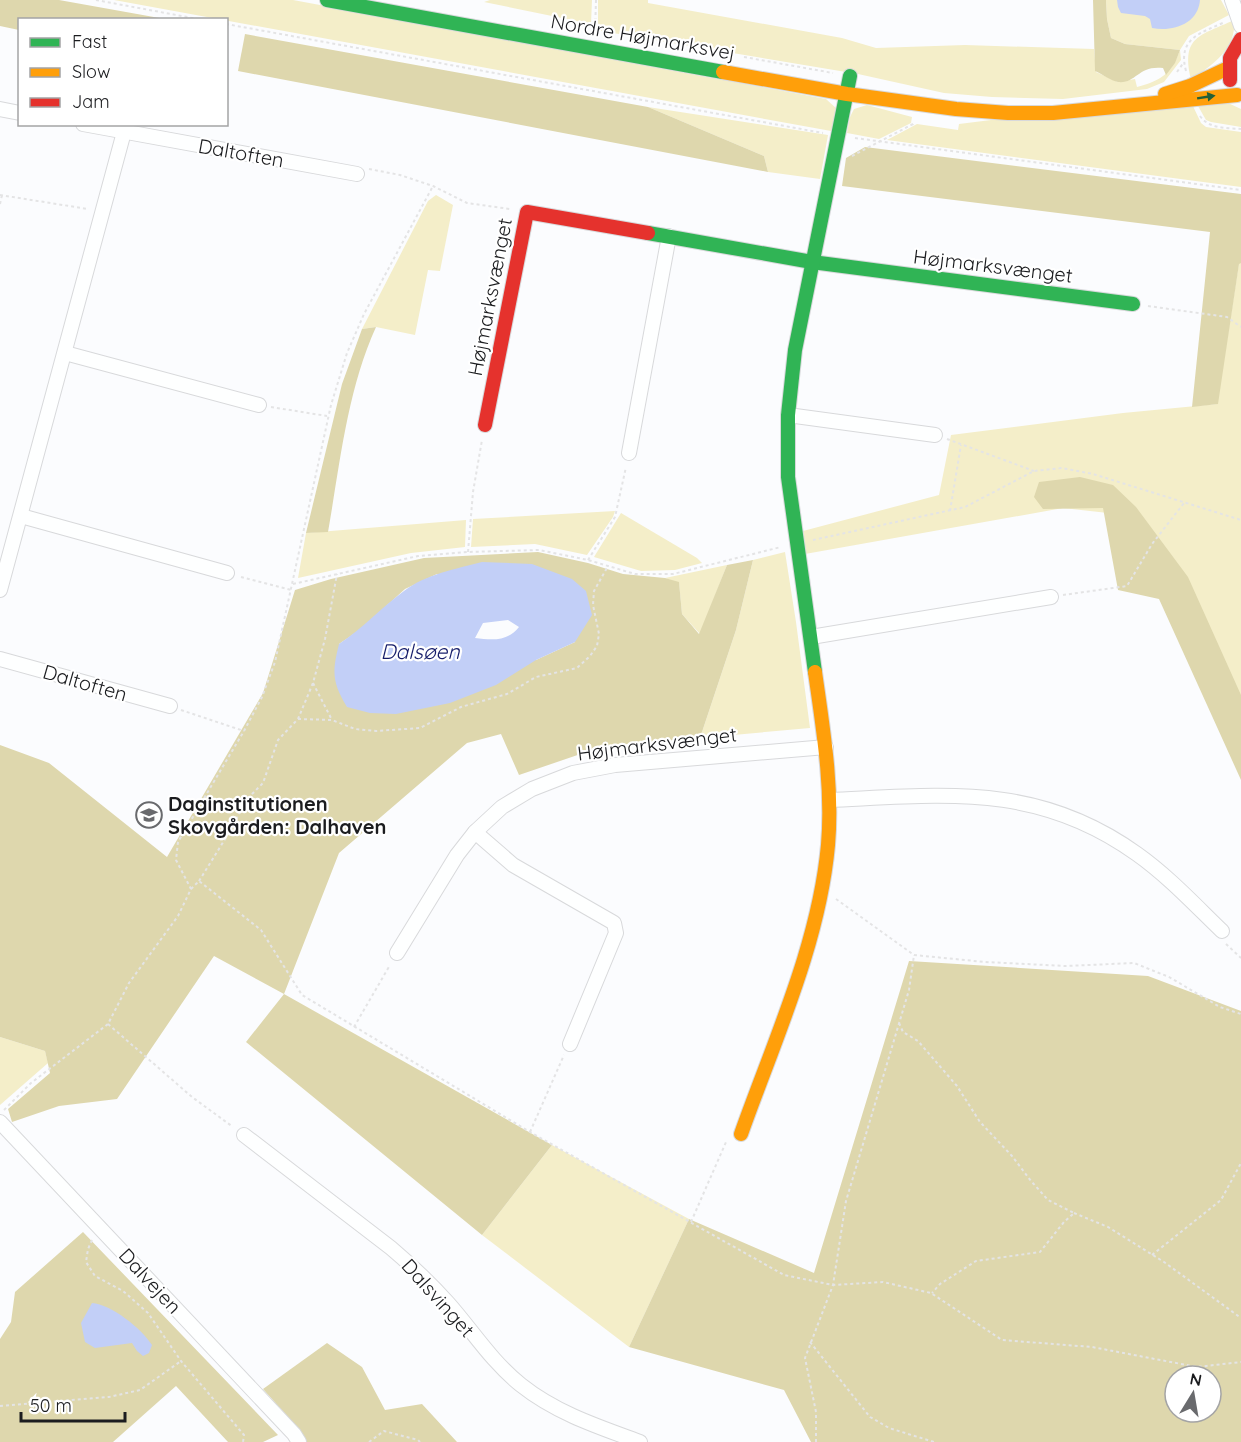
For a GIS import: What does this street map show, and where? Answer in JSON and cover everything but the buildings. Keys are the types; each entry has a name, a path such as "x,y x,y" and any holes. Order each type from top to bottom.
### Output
{"street":[{"name":"Nordre Højmarksvej","path":"327,0 847,94 1008,113 1053,113 1239,97"},
{"path":"1232,0 1241,26"},
{"path":"1239,97 1229,78 1228,68 1233,49 1241,39"},
{"name":"Nordre Højmarksvej","path":"1134,105 1190,86 1228,68"},
{"path":"741,1134 807,951 828,845 829,800 825,747 788,477 788,415 795,350 850,76"},
{"path":"0,109 18,113"},
{"name":"Daltoften","path":"93,126 357,174"},
{"path":"0,590 124,132"},
{"name":"Højmarksvænget","path":"485,425 527,212 812,262 1133,304"},
{"path":"630,453 669,236"},
{"path":"64,353 259,405"},
{"path":"788,415 935,435"},
{"path":"21,516 227,573"},
{"path":"811,636 1051,597"},
{"name":"Daltoften","path":"0,659 170,706"},
{"name":"Højmarksvænget","path":"397,953 457,855 475,832 502,807 532,789 573,773 615,765 825,747"},
{"path":"829,800 956,795 996,798 1067,814 1106,833 1138,854 1165,876 1222,931"},
{"path":"475,832 513,865 614,923 616,933 570,1044"},
{"name":"Dalvejen","path":"0,1122 294,1434 298,1442"},
{"name":"Dalsvinget","path":"244,1136 414,1268 448,1303 498,1365 520,1384 562,1411 640,1442"}],"path":[{"path":"96,0 191,18"},
{"path":"595,33 596,0"},
{"path":"228,24 838,135 1241,190"},
{"path":"741,57 850,76"},
{"path":"1175,75 1184,62"},
{"path":"832,161 843,160 913,124 917,103"},
{"path":"357,174 364,168 400,175 433,186 467,203 527,212"},
{"path":"191,889 176,860 178,842 262,697 275,662 329,416 347,353 364,314 433,186"},
{"path":"0,204 1,195 103,212"},
{"path":"1133,304 1227,317 1241,327"},
{"path":"259,405 329,416"},
{"path":"468,552 473,492 485,425"},
{"path":"935,435 1034,471"},
{"path":"950,511 961,444"},
{"path":"588,561 615,517 630,453"},
{"path":"293,584 418,556 539,550 635,574 673,574 796,544 966,507 1034,471 1062,468 1093,474 1241,520"},
{"path":"1051,597 1127,586 1152,544 1185,503"},
{"path":"298,719 332,720 355,729 420,728 461,707 507,694 536,678 577,668 597,646 599,634 593,605 594,591 608,566"},
{"path":"227,573 291,590"},
{"path":"0,1114 31,1083 108,1024 129,983 177,916 191,889 199,881 227,836 247,799 263,783 278,740 298,719 313,683 325,639 337,574"},
{"path":"313,683 332,720"},
{"path":"170,706 244,731"},
{"path":"199,881 261,930 302,995 530,1132 783,1275 833,1285 883,1282 932,1294 1002,1340 1092,1347 1197,1367 1241,1362"},
{"path":"821,889 914,955 985,962 1066,966 1134,963 1168,977 1220,1007 1241,1014"},
{"path":"1222,931 1224,942 1241,958"},
{"path":"354,1027 397,953"},
{"path":"816,1442 816,1412 805,1358 833,1285 846,1201 909,990 914,955"},
{"path":"899,1023 903,1032 918,1041 957,1086 980,1122 1048,1200 1108,1227 1241,1317"},
{"path":"108,1024 192,1097 244,1136"},
{"path":"530,1132 570,1044"},
{"path":"691,1223 727,1140 741,1134"},
{"path":"1152,1255 1221,1200 1241,1163"},
{"path":"932,1294 936,1287 976,1261 1040,1252 1074,1213"},
{"path":"99,1227 88,1249 86,1262 95,1275 123,1291 148,1313 181,1361 244,1436 243,1442"},
{"path":"810,1342 870,1417 889,1428 934,1442"},
{"path":"0,1406 110,1397 140,1390 181,1361"},
{"path":"369,1442 384,1431 420,1442"}],"shaded area":[{"path":"0,0 59,0 159,18 18,18 18,30 0,26"},
{"path":"114,0 293,0 826,99 837,109 831,131 228,21 228,18 213,18"},
{"path":"490,0 592,0 591,24 484,2"},
{"path":"598,0 648,0 648,3 842,38 876,48 965,45 1094,49 1096,72 1118,82 1135,79 1137,87 1159,79 1169,71 1180,50 1181,60 1164,82 1147,89 1063,99 944,93 858,74 601,31 598,27"},
{"path":"1093,0 1106,0 1111,38 1125,44 1180,50 1175,63 1166,75 1163,68 1148,69 1129,80 1118,82 1095,71"},
{"path":"1106,0 1221,0 1229,15 1189,36 1180,50 1125,44 1111,38"},
{"path":"1234,20 1232,39 1222,55 1191,79 1189,54 1196,39"},
{"path":"245,34 648,107 764,156 768,172 238,71"},
{"path":"1228,103 1241,109 1241,127 1206,120 1198,106"},
{"path":"1192,104 1201,123 1206,127 1241,132 1241,187 887,140 917,124 958,130 959,124 991,120"},
{"path":"867,105 912,117 911,123 879,139 847,133 854,109"},
{"path":"648,107 828,135 820,179 768,172 764,156"},
{"path":"865,147 1241,194 1241,263 1239,264 1218,404 1192,407 1210,232 842,186 846,158"},
{"path":"436,195 453,205 440,271 428,270 415,335 376,327 362,329 428,201"},
{"path":"1239,263 1241,263 1241,718 1117,514 1063,508 805,554 803,531 939,495 951,435 1123,413 1217,404"},
{"path":"376,327 366,351 351,402 328,532 306,533 342,384 362,329"},
{"path":"1080,477 1113,485 1136,507 1188,577 1241,695 1241,780 1159,599 1118,590 1103,508 1043,509 1034,497 1039,482"},
{"path":"615,511 587,555 535,544 471,547 473,519"},
{"path":"621,513 702,563 675,570 641,571 594,557"},
{"path":"466,520 465,547 411,553 298,578 306,533"},
{"path":"538,552 588,563 623,574 665,578 679,582 682,614 699,634 727,565 753,560 736,630 700,738 604,746 519,775 501,734 467,743 339,853 284,994 214,956 117,1099 59,1106 12,1122 8,1109 50,1073 45,1051 0,1037 0,745 49,763 167,857 263,693 295,590 331,579 424,558","holes":["437,574 575,642 536,660 339,644 361,629 405,589"]},
{"path":"785,552 810,728 700,738 736,630 753,560"},
{"path":"727,565 700,634 682,614 679,583 665,578"},
{"path":"909,961 1148,976 1241,1011 1241,1442 811,1442 784,1390 629,1347 689,1219 814,1273"},
{"path":"284,994 552,1145 482,1235 246,1042"},
{"path":"0,1037 45,1051 48,1063 0,1105"},
{"path":"552,1145 689,1219 629,1347 482,1235"},
{"path":"83,1232 278,1435 263,1442 228,1442 176,1386 113,1442 0,1442 0,1339 11,1322 15,1292"},
{"path":"327,1343 362,1367 385,1410 422,1404 457,1442 307,1442 298,1428 263,1389"}],"water":[{"path":"1117,0 1200,0 1195,15 1189,20 1176,27 1160,29 1152,28 1150,19 1145,16 1121,13"},
{"name":"Dalsøen","path":"482,562 532,564 572,579 586,591 592,615 575,642 536,660 496,685 450,703 396,714 370,713 347,707 338,691 334,670 339,644 413,585 431,576","holes":["508,620 519,627 504,638 475,638 483,623"]},
{"path":"92,1303 108,1308 134,1325 152,1345 149,1353 143,1356 132,1343 95,1348 85,1342 81,1323"}],"traffic: fast":[{"path":"327,0 723,72"},
{"path":"815,672 788,477 788,415 795,350 850,76"},
{"path":"648,233 812,262 1133,304"}],"traffic: slow":[{"path":"1165,94 1190,86 1228,68"},
{"path":"723,72 847,94 956,109 1008,113 1053,113 1237,95"},
{"path":"741,1134 794,992 823,882 828,845 829,802 815,672"}],"traffic: jam":[{"path":"1230,80 1230,58 1241,39"},
{"path":"485,425 527,212 648,233"}],"place":[{"name":"Daginstitutionen Skovgården: Dalhaven","path":"149,815"}]}
